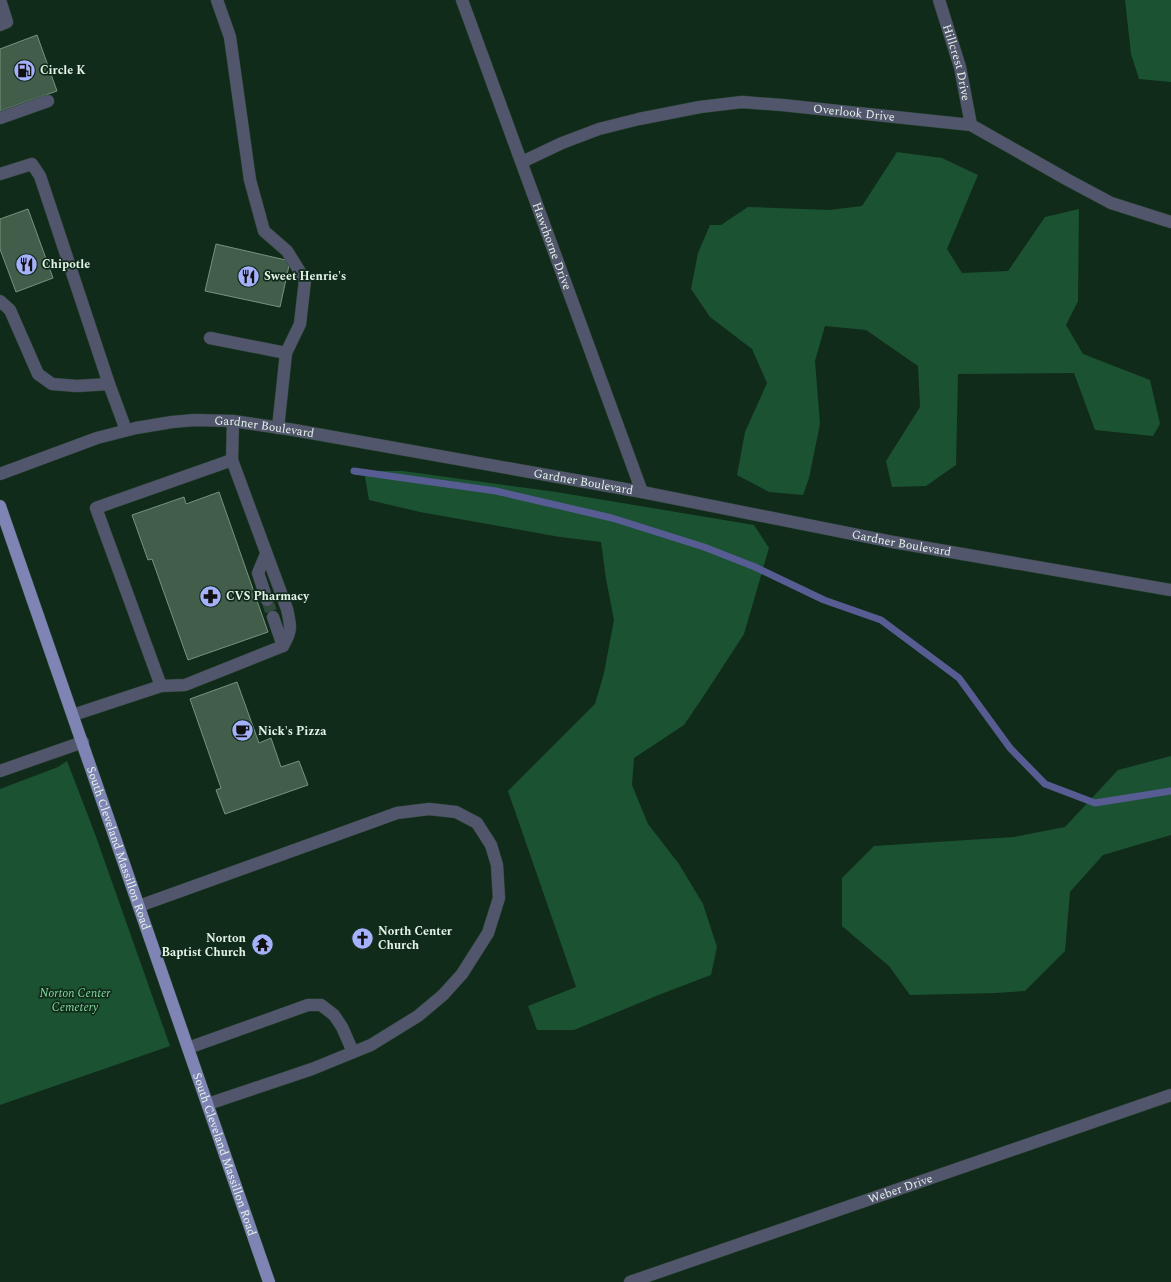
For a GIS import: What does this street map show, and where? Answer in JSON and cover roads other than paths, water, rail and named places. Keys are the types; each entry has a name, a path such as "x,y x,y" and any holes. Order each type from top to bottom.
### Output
{"main road":[{"name":"South Cleveland Massillon Road","path":"0,506 140,906 269,1282"}],"street":[{"path":"0,0 7,22 0,25"},
{"path":"217,0 230,37 250,180 264,231 287,251 305,280 300,324 286,353 278,428"},
{"name":"Hawthorne Drive","path":"462,0 642,492"},
{"name":"Hillcrest Drive","path":"939,0 960,67 971,125"},
{"path":"0,118 48,101"},
{"name":"Overlook Drive","path":"522,162 562,143 599,129 639,118 700,107 742,102 971,125 1112,203 1171,222"},
{"path":"0,174 32,164 40,176 109,384 126,430"},
{"path":"0,301 10,310 38,374 52,384 78,386 109,384"},
{"path":"210,338 286,353"},
{"name":"Gardner Boulevard","path":"0,474 75,445 126,430 172,422 207,420 233,421 642,492 893,542 1171,590"},
{"path":"73,715 161,686 185,685 283,646 290,635 290,623 287,609 232,460 233,421"},
{"path":"161,686 96,508 232,460"},
{"path":"266,554 258,574 267,600"},
{"path":"273,616 283,646"},
{"path":"0,771 83,742"},
{"path":"140,906 397,813 428,809 456,812 477,823 491,845 497,865 499,898 488,933 462,974 443,995 418,1016 371,1045 312,1069 208,1104"},
{"path":"188,1048 308,1005 321,1005 334,1014 342,1027 352,1052"},
{"name":"Weber Drive","path":"630,1282 1171,1094"}],"waterway":[{"path":"354,471 496,491 612,518 704,547 755,567 824,600 881,620 959,678 1010,748 1045,784 1095,803 1171,791"}],"tunnel":[{"path":"267,600 273,617"}],"place":[{"name":"Circle K","path":"25,70"},
{"name":"Chipotle","path":"27,264"},
{"name":"Sweet Henrie's","path":"248,276"},
{"name":"CVS Pharmacy","path":"210,596"},
{"name":"Nick's Pizza","path":"243,731"},
{"name":"North Center Church","path":"363,938"},
{"name":"Norton Baptist Church","path":"262,945"}],"park label":[{"name":"Norton Center Cemetery","path":"75,1000"}]}
